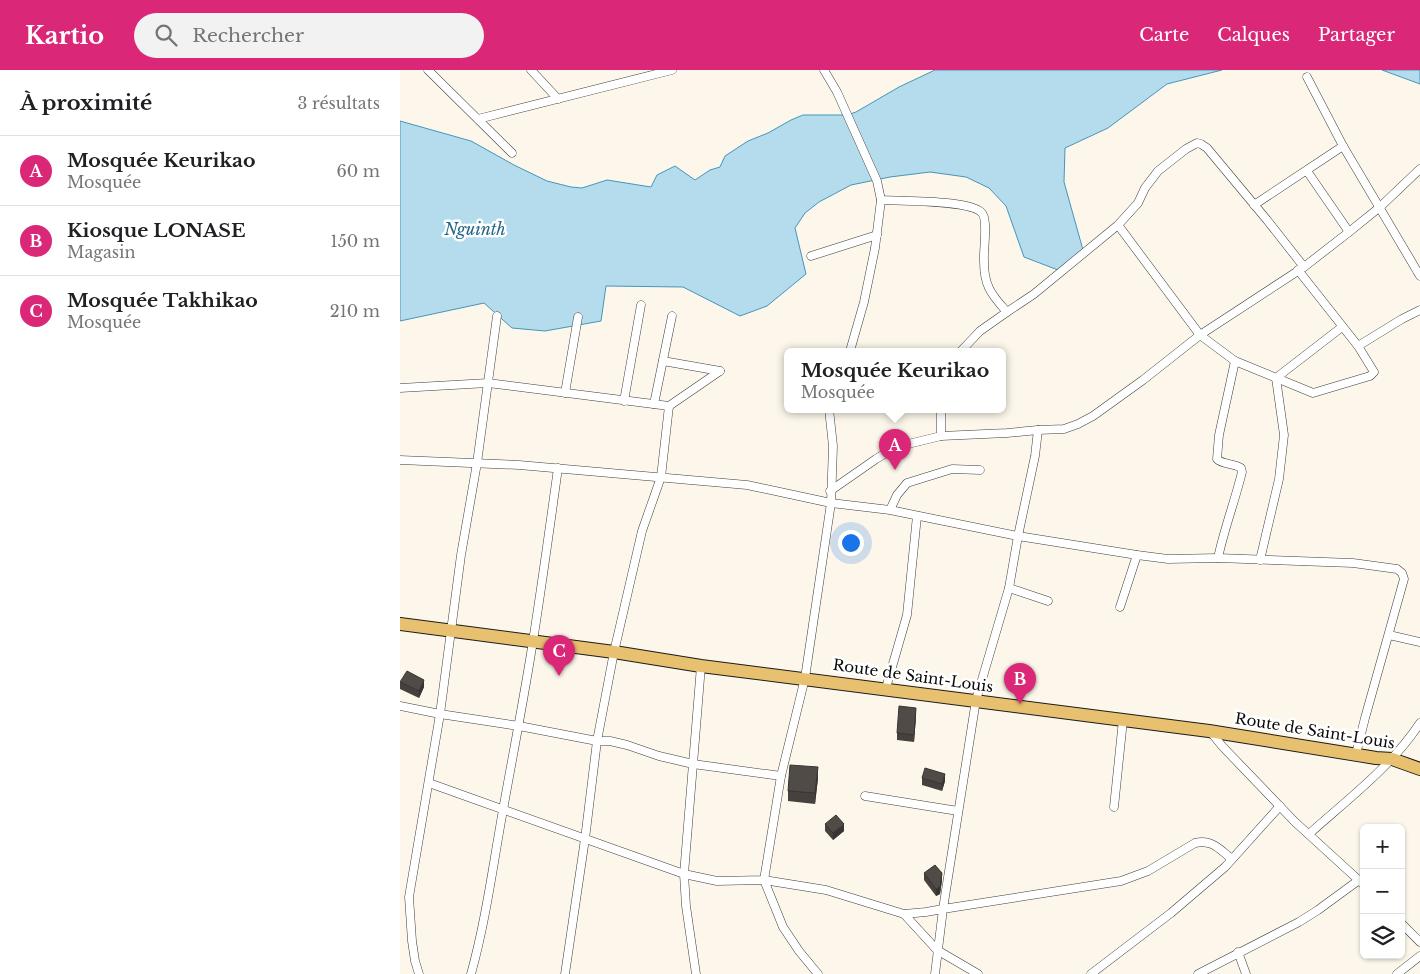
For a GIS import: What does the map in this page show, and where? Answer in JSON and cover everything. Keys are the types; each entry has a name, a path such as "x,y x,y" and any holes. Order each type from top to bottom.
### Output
{"main road":[{"name":"Route de Saint-Louis","path":"400,624 533,640 701,666 886,688 1210,731 1392,759 1420,768"}],"street":[{"path":"428,70 512,152"},
{"path":"478,119 672,70"},
{"path":"824,70 837,92 877,181 881,200 877,235 864,302 851,348"},
{"path":"533,71 558,99"},
{"path":"1307,77 1343,146 1418,266 1420,276"},
{"path":"964,348 980,331 1034,294 1118,225 1138,203 1145,188 1158,171 1186,149 1197,143 1207,148 1254,205 1342,327 1358,346 1374,372 1370,376 1313,393 1235,361 1200,335 1118,225"},
{"path":"1254,205 1343,146"},
{"path":"830,491 889,451 900,446 942,436 1064,429 1093,416 1200,335 1301,269 1350,232 1420,169"},
{"path":"1307,171 1350,232"},
{"path":"881,200 945,203 960,205 982,212 984,216 984,262 988,287 994,298 1007,312"},
{"path":"811,256 877,235"},
{"path":"624,401 641,305"},
{"path":"1358,346 1420,310"},
{"path":"419,974 412,941 410,897 440,714 461,555 477,463 497,316"},
{"path":"654,404 672,316"},
{"path":"565,393 578,317"},
{"path":"1276,378 1342,327"},
{"path":"400,388 488,383 669,406 720,371 663,361"},
{"path":"1218,558 1242,472 1239,466 1220,462 1217,459 1219,435 1235,361"},
{"path":"1260,560 1279,478 1284,435 1276,378"},
{"path":"565,974 597,741 614,652 642,531 661,477 669,406"},
{"path":"818,974 799,951 783,927 764,880 781,776 805,678 830,502 833,446 830,413"},
{"path":"941,413 942,436"},
{"path":"935,974 943,909 976,700 1009,588 1035,456 1038,430"},
{"path":"400,460 519,464 747,485 830,502 890,510 1018,536 1137,556 1168,559 1218,558 1353,563 1397,569 1402,573 1404,579 1356,754"},
{"path":"471,974 480,944 489,898 519,726 558,468"},
{"path":"890,510 897,495 907,484 952,469 980,470"},
{"path":"886,688 907,615 917,516"},
{"path":"1120,607 1137,556"},
{"path":"1009,588 1048,601"},
{"path":"1389,635 1420,642"},
{"path":"696,974 686,906 684,874 701,666"},
{"path":"400,706 597,741 610,741 659,756 694,764 781,776"},
{"path":"1114,807 1123,720"},
{"path":"1308,834 1392,759 1409,740 1420,723"},
{"path":"1210,731 1280,806 1360,882"},
{"path":"429,783 684,874 717,881 764,880 826,890 904,914 1121,881 1148,871 1195,843 1203,841 1211,843 1232,859"},
{"path":"865,796 958,812"},
{"path":"1091,974 1171,913 1225,868 1280,806"},
{"path":"1201,973 1298,922 1360,884"},
{"path":"400,895 410,897"},
{"path":"904,914 937,950 978,974"},
{"path":"1405,927 1420,942"},
{"path":"1238,952 1246,974"},
{"path":"1397,974 1420,956"}],"water":[{"name":"Nguinth","path":"935,70 1222,70 1167,84 1108,128 1065,148 1064,182 1083,250 1058,270 1024,257 1006,206 989,188 966,177 930,172 890,177 851,185 819,202 805,213 795,228 806,274 767,306 740,316 683,287 606,286 601,321 545,331 512,328 484,303 400,321 400,121 471,141 547,181 582,188 607,180 651,187 657,175 675,166 695,180 710,170 720,167 725,156 748,141 768,133 791,120 803,115 847,115 856,112 899,87"},
{"path":"1382,70 1420,70 1420,84"}],"building":[{"path":"407,671 424,680 419,691 400,682"},
{"path":"899,706 916,708 914,735 897,733"},
{"path":"790,765 818,767 815,793 788,791"},
{"path":"925,768 945,774 942,784 922,778"},
{"path":"836,815 844,824 833,833 825,824"},
{"path":"935,865 942,873 940,887 936,889 924,873"}],"place":[{"name":"Mosquée Keurikao","path":"895,470"},
{"name":"Mosquée Takhikao","path":"559,676"},
{"name":"Kiosque LONASE","path":"1020,704"}]}
